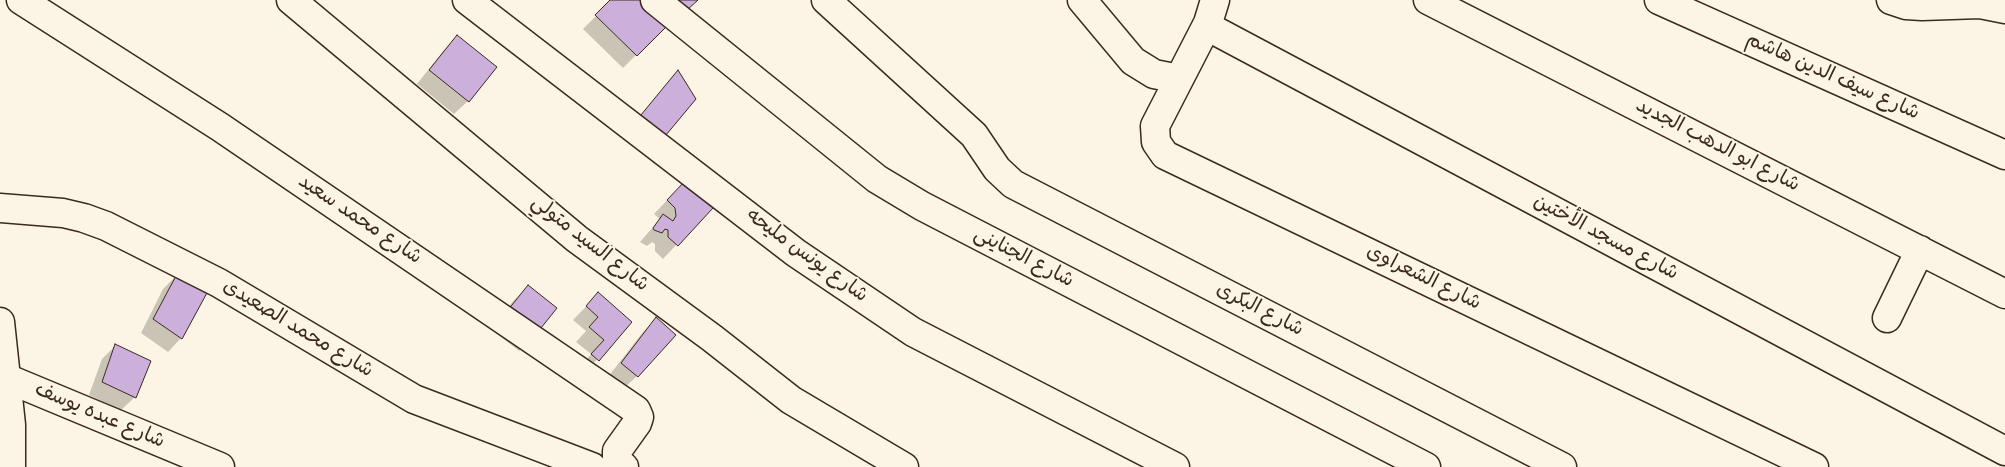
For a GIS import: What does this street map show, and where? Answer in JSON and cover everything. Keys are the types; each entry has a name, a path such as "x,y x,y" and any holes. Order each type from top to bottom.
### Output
{"street":[{"name":"شارع محمد سعيد","path":"21,0 220,127 636,410 639,417 637,423 616,451 609,465"},
{"name":"شارع السيد متولي","path":"292,0 577,239 712,338 791,400 904,467"},
{"name":"شارع يونس مليحه","path":"467,0 796,253 913,332 1175,467"},
{"name":"شارع الجناينى","path":"654,0 877,179 922,206 1426,467"},
{"name":"شارع البكرى","path":"826,0 974,135 997,169 1013,184 1562,467"},
{"path":"1082,0 1133,61 1154,74 1179,79"},
{"name":"شارع ابو الدهب الجديد","path":"1428,0 2005,294"},
{"name":"شارع سيف الدين هاشم","path":"1658,0 2005,155"},
{"path":"1891,0 1906,5 1980,4 2005,9"},
{"name":"شارع الشعراوى","path":"1211,12 1155,126 1156,142 1165,155 1814,467"},
{"name":"شارع مسجد الأختين","path":"1211,12 1214,30 2005,451"},
{"name":"شارع محمد الصعيدى","path":"0,208 63,213 106,226 219,283 414,399 609,465"},
{"path":"1887,318 1920,250"},
{"path":"0,322 12,424 11,467"},
{"name":"شارع عبده يوسف","path":"6,378 220,467"}],"building":[{"path":"610,0 646,0 670,23 637,56 595,15"},
{"path":"678,0 698,0 687,10"},
{"path":"457,35 497,67 469,102 429,70"},
{"path":"678,70 696,99 661,141 636,121"},
{"path":"684,182 713,208 678,246 668,237 668,230 665,229 662,233 653,228 663,214 673,221 676,216 675,208 667,200"},
{"path":"177,274 208,291 182,339 153,319"},
{"path":"528,285 557,308 533,338 504,315"},
{"path":"598,292 632,322 599,361 591,354 604,340 589,327 598,317 586,306"},
{"path":"656,317 676,335 638,377 621,363"},
{"path":"115,344 151,361 136,398 102,382"}]}
